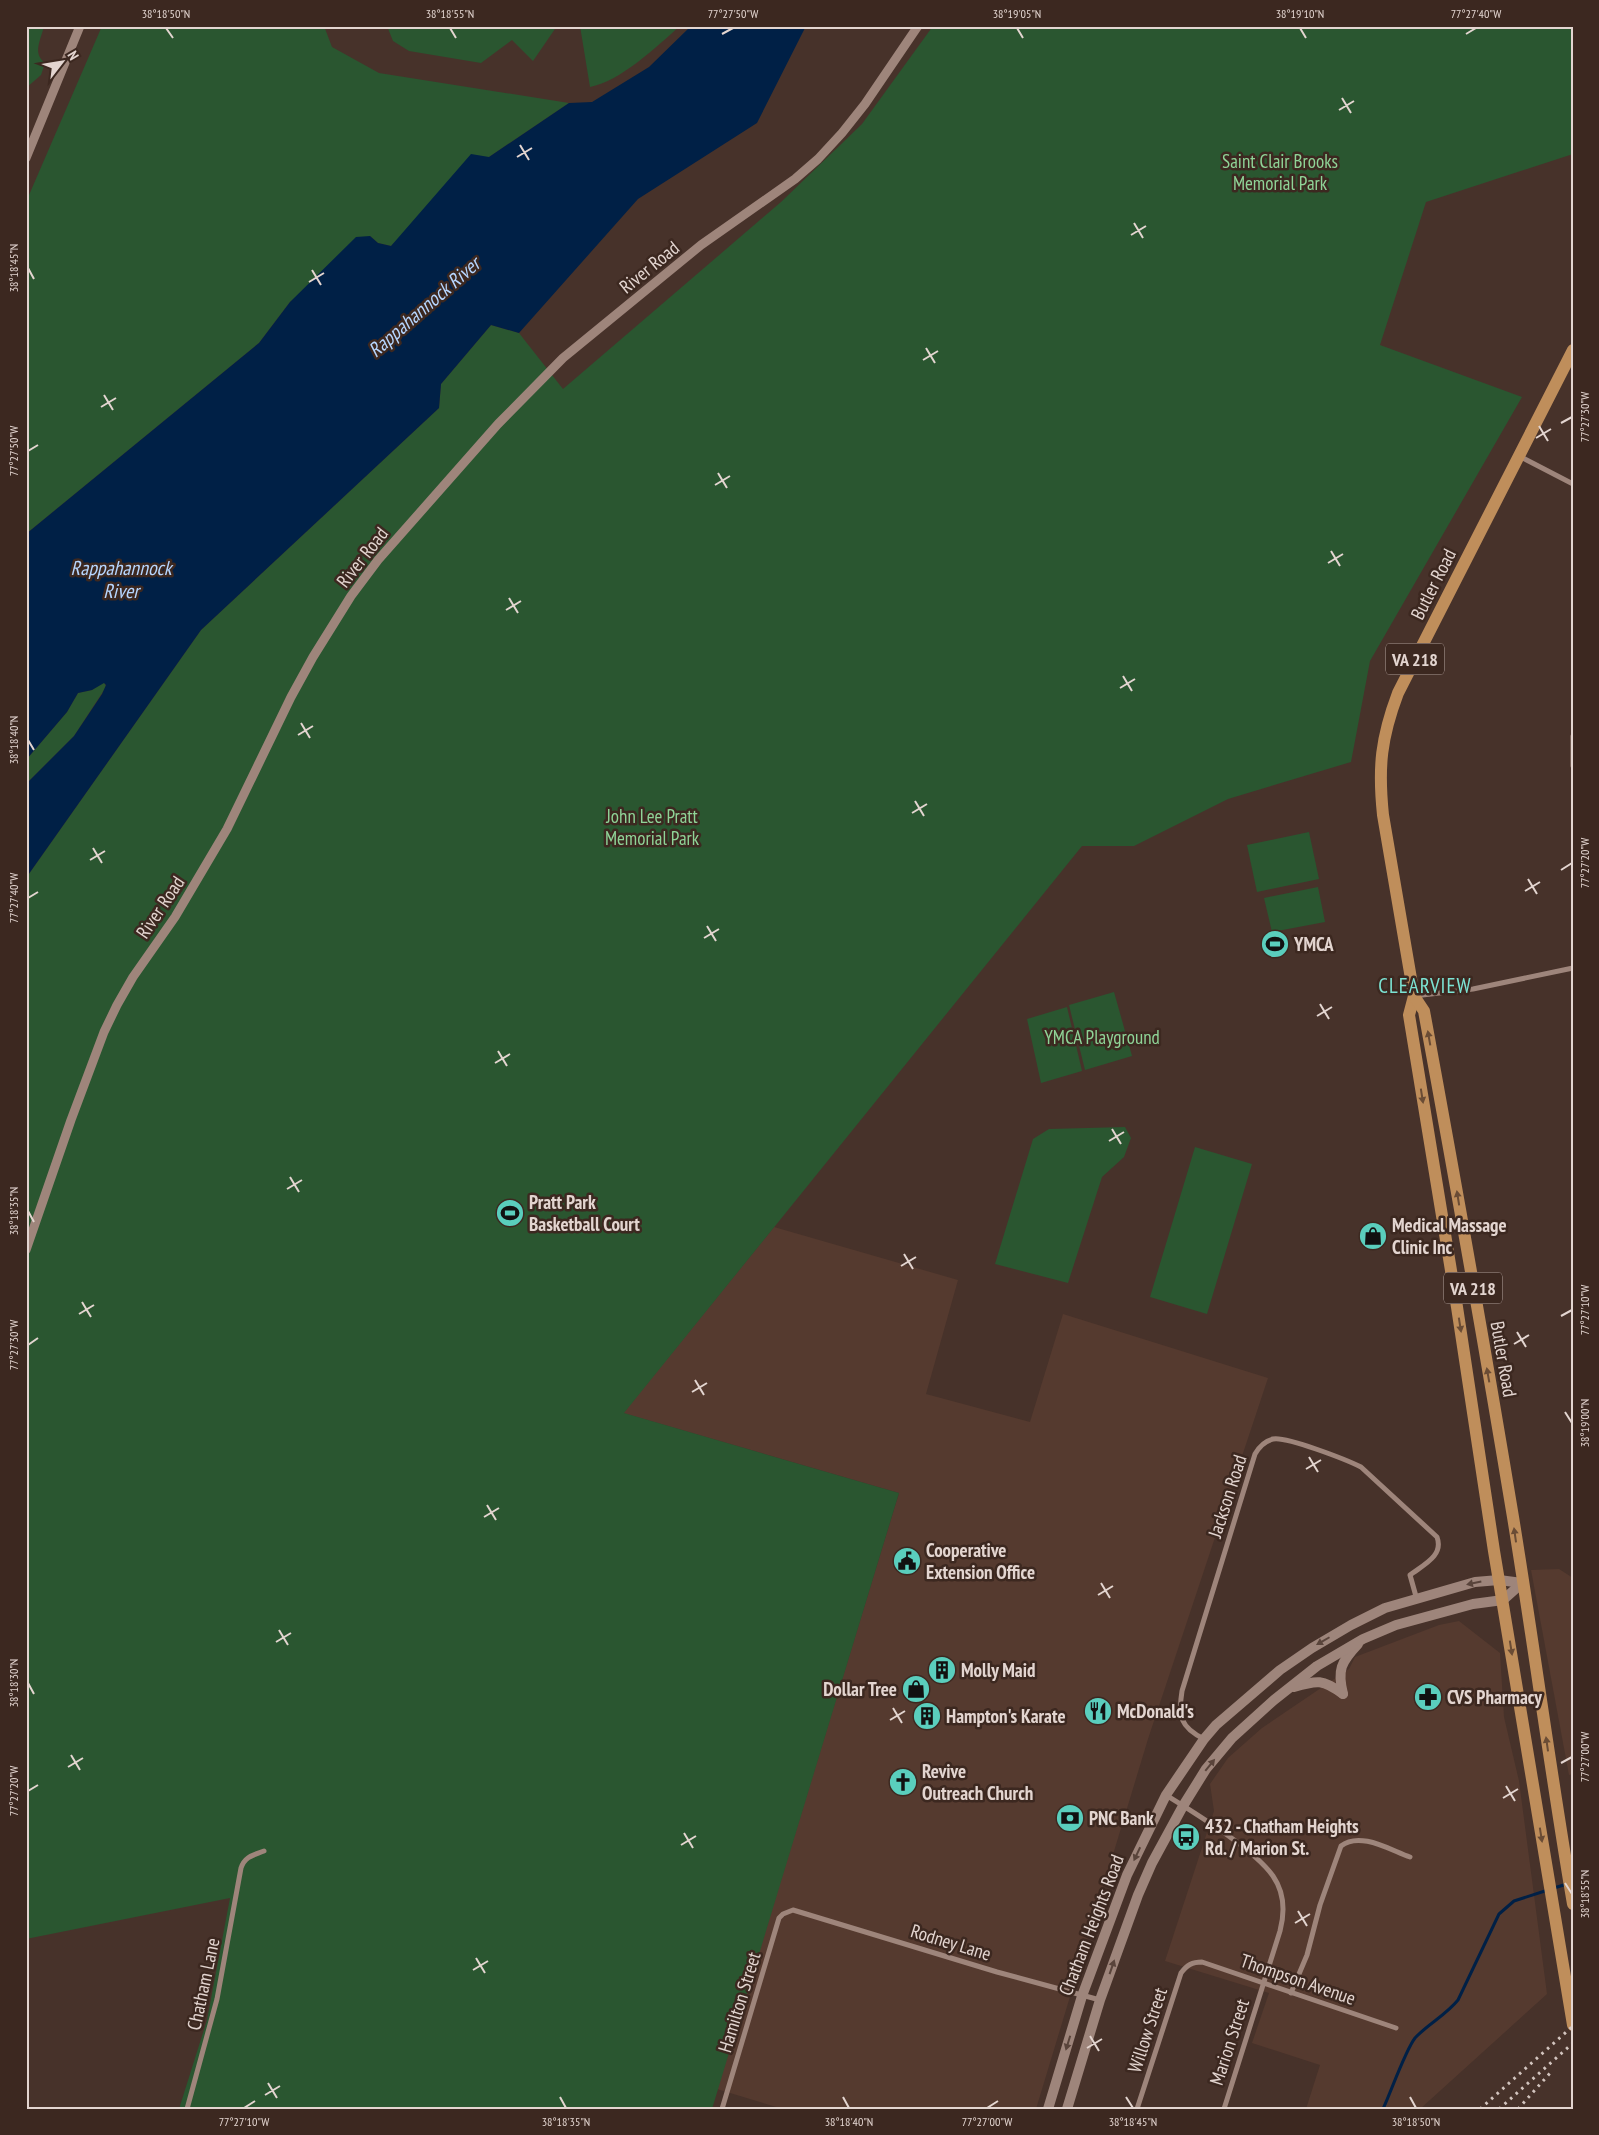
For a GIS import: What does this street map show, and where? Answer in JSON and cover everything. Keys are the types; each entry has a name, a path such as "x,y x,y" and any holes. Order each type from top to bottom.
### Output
{"main road":[{"name":"Butler Road","path":"1499,1580 1409,1016 1414,996 1383,815 1380,761 1384,738 1398,693 1573,350"},
{"name":"Butler Road","path":"1414,996 1424,1009 1428,1030 1513,1517 1522,1584"},
{"name":"Chatham Heights Road","path":"1048,2109 1082,1996 1127,1875 1166,1795 1204,1739 1216,1725 1256,1689 1312,1648 1351,1625 1386,1608 1475,1582 1499,1580 1522,1584"},
{"name":"VA 218","path":"1499,1580 1573,2025"},
{"name":"VA 218","path":"1522,1584 1573,1904"},
{"path":"1503,1600 1522,1584"},
{"name":"Chatham Heights Road","path":"1067,2109 1100,2000 1138,1895 1152,1863 1183,1806 1206,1769 1232,1738 1288,1688 1325,1660 1363,1639 1396,1626 1473,1604 1503,1600"},
{"path":"1288,1688 1313,1682 1322,1682 1343,1694 1340,1682 1341,1668 1346,1658 1363,1639"}],"street":[{"path":"26,158 80,26"},
{"name":"River Road","path":"26,1250 74,1111 104,1032 117,1005 133,977 175,917 223,837 256,773 291,697 313,657 352,596 378,560 498,424 564,358 701,246 795,179 818,159 865,104 918,26"},
{"path":"1519,456 1573,484"},
{"path":"1573,736 1573,766"},
{"path":"1414,996 1473,989 1573,968"},
{"name":"Jackson Road","path":"1204,1739 1193,1734 1180,1716 1182,1691 1255,1454 1265,1442 1281,1439 1349,1461 1361,1467 1438,1537 1439,1550 1435,1556 1410,1575 1417,1600"},
{"name":"Marion Street","path":"1166,1795 1263,1864 1279,1888 1283,1905 1282,1923 1224,2109"},
{"path":"1291,1993 1306,1955 1320,1905 1341,1846 1347,1842 1361,1840 1410,1857"},
{"name":"Chatham Lane","path":"187,2109 217,1999 242,1864 251,1855 264,1851"},
{"name":"Rodney Lane","path":"793,1910 956,1960 1100,2000"},
{"name":"Hamilton Street","path":"722,2109 780,1918 783,1914 793,1910"},
{"name":"Thompson Avenue","path":"1190,1964 1202,1962 1396,2028"},
{"name":"Willow Street","path":"1137,2109 1181,1972 1190,1964"}],"shaded area":[{"path":"774,1227 958,1280 926,1394 1030,1422 1063,1314 1268,1378 1148,1739 1036,2109 783,2109 717,2089 899,1493 623,1413"},
{"path":"1559,1569 1573,1578 1573,1774 1569,1775 1531,1570"},
{"path":"1459,1621 1500,1653 1504,1717 1519,1781 1547,1994 1420,2109 1306,2109 1320,2065 1252,2043 1269,1993 1165,1961 1214,1811 1210,1784 1228,1758 1262,1728 1349,1669 1355,1657 1439,1625"}],"green space":[{"path":"26,26 44,26 38,51 45,63 41,75 26,88"},
{"path":"102,26 324,26 332,47 379,73 569,103 489,157 391,246 378,243 370,236 290,302 259,343 26,534 26,202"},
{"path":"387,26 557,26 533,61 512,40 481,63 409,51 393,41"},
{"path":"580,26 680,26 626,71 602,84 590,87"},
{"path":"933,26 1573,26 1573,154 1426,202 1380,345 1522,397 1370,661 1351,762 1228,799 1134,846 1082,846 624,1413 899,1493 712,2109 179,2109 207,2020 230,1898 26,1939 26,878 201,630 439,408 441,384 491,325 519,333 563,389 781,202 862,124"},
{"path":"104,682 106,687 74,736 26,784 26,760 67,712 78,693 92,690"},
{"name":"YMCA","path":"1309,832 1319,879 1257,892 1247,845"},
{"name":"YMCA","path":"1318,887 1325,922 1272,932 1264,898"},
{"name":"YMCA Playground","path":"1114,992 1132,1056 1085,1070 1069,1005"},
{"path":"1067,1007 1082,1071 1041,1083 1027,1019"},
{"path":"1125,1127 1131,1138 1124,1157 1102,1177 1068,1283 995,1264 1033,1139 1049,1129"},
{"path":"1195,1147 1252,1164 1207,1314 1150,1297"}],"water":[{"name":"Rappahannock River","path":"691,26 806,26 757,123 638,199 519,333 491,325 441,384 439,408 201,630 26,878 26,784 74,736 106,685 104,683 92,690 78,693 67,712 26,760 26,534 259,343 290,302 356,237 370,236 378,243 391,246 471,154 489,157 569,103 592,102 649,67"}],"waterway":[{"path":"1554,1888 1567,1884"},
{"path":"1383,2109 1411,2044 1420,2033 1458,2000 1499,1914 1514,1901 1548,1890"}],"railway":[{"path":"1480,2109 1573,2026"},
{"path":"1499,2109 1573,2043"},
{"path":"1518,2109 1551,2072"}],"place":[{"name":"YMCA","path":"1275,944"},
{"name":"Pratt Park Basketball Court","path":"510,1213"},
{"name":"Medical Massage Clinic Inc","path":"1373,1236"},
{"name":"Cooperative Extension Office","path":"907,1561"},
{"name":"Molly Maid","path":"942,1670"},
{"name":"Dollar Tree","path":"916,1689"},
{"name":"CVS Pharmacy","path":"1428,1697"},
{"name":"McDonald's","path":"1098,1711"},
{"name":"Hampton's Karate","path":"927,1716"},
{"name":"Revive Outreach Church","path":"903,1782"},
{"name":"PNC Bank","path":"1070,1818"},
{"name":"432 - Chatham Heights Rd. / Marion St.","path":"1186,1837"}],"district":[{"name":"CLEARVIEW","path":"1425,985"}],"park label":[{"name":"Saint Clair Brooks Memorial Park","path":"1280,172"},
{"name":"John Lee Pratt Memorial Park","path":"652,827"}]}
